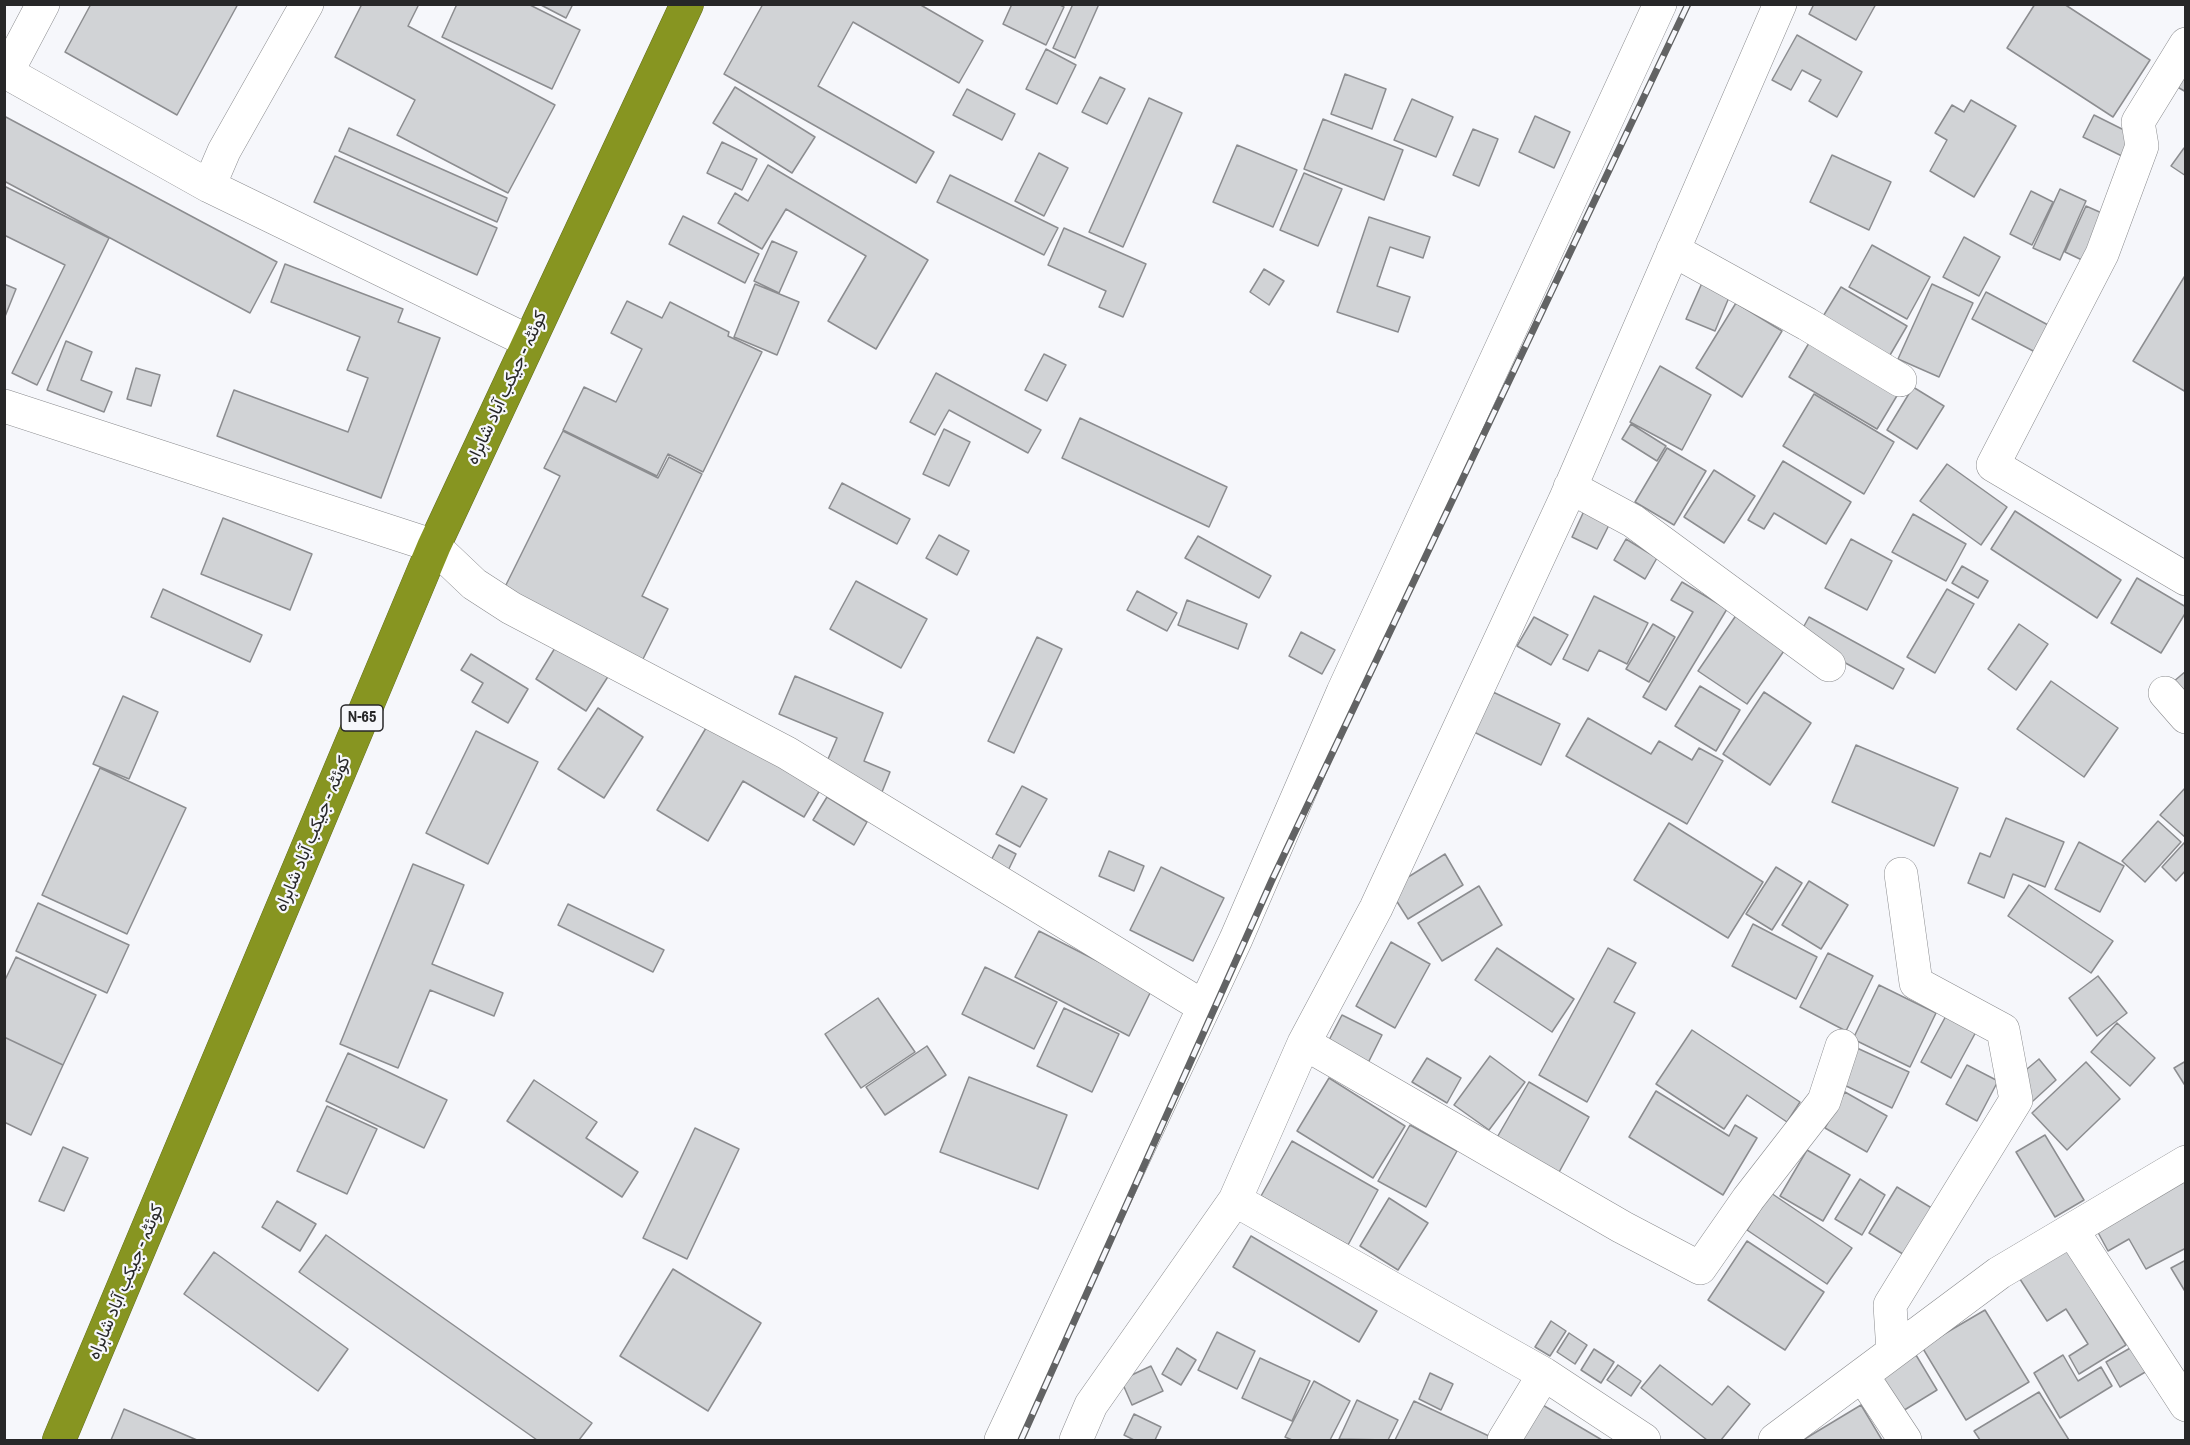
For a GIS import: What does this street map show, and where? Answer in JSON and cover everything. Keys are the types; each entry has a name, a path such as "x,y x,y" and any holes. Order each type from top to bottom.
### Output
{"highway":[{"name":"کوئٹہ - جیکب آباد شاہراہ","path":"59,1440 434,546 528,340 687,4"}],"street":[{"path":"43,4 6,71 209,186 528,340"},
{"path":"209,186 224,151 307,4"},
{"path":"1002,1440 1204,1007 1343,692 1660,4"},
{"path":"1076,1440 1091,1405 1235,1200 1304,1043 1376,909 1570,487 1780,4"},
{"path":"2186,44 2138,122 2142,146 2102,254 1993,465 2186,579"},
{"path":"1673,250 1807,324 1900,380"},
{"path":"4,406 434,546 474,584 511,608 787,753 1204,1007"},
{"path":"1570,487 1632,521 1829,665"},
{"path":"1893,1352 1890,1305 2016,1101 2003,1030 1916,982 1901,874"},
{"path":"1304,1043 1622,1227 1700,1268 1748,1199 1824,1101 1842,1046"},
{"path":"1775,1440 1999,1273 2186,1162"},
{"path":"1235,1200 1544,1374 1644,1440"},
{"path":"2072,1230 2186,1405"},
{"path":"1504,1440 1544,1374"},
{"path":"1862,1375 1905,1440"}],"building":[{"path":"91,4 238,4 177,115 65,52"},
{"path":"362,4 419,4 408,26 555,105 508,193 397,135 415,100 335,57"},
{"path":"457,4 528,4 580,30 552,89 442,37"},
{"path":"539,4 573,4 566,18"},
{"path":"763,4 919,4 983,41 959,83 853,22 818,86 934,152 916,183 724,74"},
{"path":"1012,4 1058,4 1064,7 1046,45 1003,24"},
{"path":"1073,4 1099,4 1075,58 1053,48"},
{"path":"1814,4 1876,4 1856,40 1809,14"},
{"path":"2035,4 2064,4 2150,60 2113,117 2007,48"},
{"path":"1797,35 1862,72 1837,117 1809,101 1821,80 1802,70 1791,90 1772,80"},
{"path":"1046,49 1076,65 1057,104 1026,89"},
{"path":"2186,67 2186,92 2174,85"},
{"path":"1345,74 1386,89 1372,129 1331,114"},
{"path":"1100,77 1125,89 1107,124 1082,112"},
{"path":"735,87 815,137 792,173 713,123"},
{"path":"967,89 1015,114 1002,140 953,115"},
{"path":"1149,98 1182,113 1123,247 1089,232"},
{"path":"1412,99 1453,117 1436,157 1394,140"},
{"path":"1971,100 2016,126 1974,197 1930,171 1947,140 1935,133 1952,105 1964,112"},
{"path":"2094,115 2138,137 2128,159 2083,137"},
{"path":"4,116 277,262 250,313 4,181"},
{"path":"1535,116 1570,132 1554,168 1519,152"},
{"path":"1323,119 1403,150 1384,200 1304,169"},
{"path":"349,128 507,198 497,222 339,151"},
{"path":"1473,129 1498,139 1479,186 1453,175"},
{"path":"722,142 757,159 742,190 707,173"},
{"path":"1237,145 1297,170 1273,227 1213,202"},
{"path":"2184,148 2186,149 2186,176 2171,166"},
{"path":"1039,153 1068,168 1044,216 1015,201"},
{"path":"1832,155 1891,182 1869,230 1810,202"},
{"path":"335,156 497,228 477,275 314,202"},
{"path":"768,165 928,260 876,349 828,321 866,256 786,209 762,249 718,223 735,193 748,201"},
{"path":"1304,173 1342,189 1318,246 1280,230"},
{"path":"950,175 1058,228 1044,255 937,202"},
{"path":"4,186 109,238 37,385 12,373 65,265 4,235"},
{"path":"2060,189 2086,201 2060,260 2033,248"},
{"path":"2031,191 2053,202 2032,245 2010,234"},
{"path":"2086,206 2104,214 2082,260 2065,252"},
{"path":"683,216 759,254 745,283 669,244"},
{"path":"1369,217 1430,237 1423,258 1390,247 1377,286 1410,297 1398,332 1337,312"},
{"path":"1064,228 1146,264 1123,317 1099,307 1106,291 1048,265"},
{"path":"1964,237 2000,257 1979,296 1943,277"},
{"path":"772,241 797,252 779,293 754,281"},
{"path":"1872,245 1930,277 1907,319 1849,287"},
{"path":"285,264 403,309 398,322 440,338 381,498 217,436 234,390 348,432 368,378 347,370 360,337 271,302"},
{"path":"1264,269 1284,281 1269,305 1250,292"},
{"path":"2186,274 2186,392 2133,361"},
{"path":"1702,283 1730,295 1715,331 1686,319"},
{"path":"4,284 16,289 4,319"},
{"path":"755,284 799,302 777,355 734,337"},
{"path":"1932,284 1973,303 1939,377 1898,359"},
{"path":"1841,287 1907,326 1886,362 1819,323"},
{"path":"1986,292 2050,326 2037,353 1972,319"},
{"path":"627,301 662,318 670,302 729,332 728,336 762,352 703,472 668,454 657,476 563,430 584,387 616,402 642,349 611,333"},
{"path":"1736,303 1782,331 1742,397 1696,368"},
{"path":"66,341 92,352 81,380 112,392 104,412 47,390"},
{"path":"1809,343 1898,394 1877,429 1789,377"},
{"path":"1044,354 1066,365 1047,401 1025,390"},
{"path":"1660,366 1711,395 1682,450 1630,422"},
{"path":"136,368 160,375 151,406 127,399"},
{"path":"936,373 1041,430 1028,453 949,410 935,435 910,422"},
{"path":"1913,387 1944,406 1917,449 1887,430"},
{"path":"1814,394 1894,442 1864,494 1783,446"},
{"path":"1080,418 1227,487 1209,527 1062,458"},
{"path":"1631,424 1666,446 1657,461 1622,439"},
{"path":"944,429 970,442 949,486 923,474"},
{"path":"563,431 658,478 669,457 702,474 642,596 668,609 640,665 501,595 560,476 544,468"},
{"path":"1667,448 1706,471 1674,525 1635,502"},
{"path":"1783,461 1851,502 1826,544 1774,513 1764,529 1748,520"},
{"path":"1947,464 2007,507 1981,545 1920,501"},
{"path":"1714,470 1755,496 1724,543 1684,517"},
{"path":"842,483 910,519 897,544 829,508"},
{"path":"1584,511 1610,523 1597,549 1572,537"},
{"path":"2015,511 2121,580 2097,618 1991,549"},
{"path":"1913,514 1966,544 1946,581 1892,552"},
{"path":"223,518 312,554 290,610 201,574"},
{"path":"939,535 969,551 957,575 926,558"},
{"path":"1198,536 1271,576 1259,598 1185,558"},
{"path":"1626,539 1657,558 1645,579 1614,560"},
{"path":"1851,539 1892,561 1867,610 1825,588"},
{"path":"1962,566 1988,581 1978,598 1952,583"},
{"path":"2137,578 2186,607 2186,612 2161,653 2111,623"},
{"path":"856,581 927,619 901,668 830,629"},
{"path":"1682,582 1727,609 1666,710 1643,697 1693,612 1671,600"},
{"path":"163,589 262,635 250,662 151,617"},
{"path":"1947,589 1974,604 1935,673 1907,657"},
{"path":"1137,591 1177,613 1167,631 1127,610"},
{"path":"1594,596 1648,623 1627,664 1599,650 1588,671 1563,659"},
{"path":"1187,600 1247,624 1238,649 1178,625"},
{"path":"1737,614 1786,648 1747,704 1698,671"},
{"path":"1534,617 1568,635 1551,665 1517,646"},
{"path":"1809,617 1904,669 1893,689 1798,637"},
{"path":"1653,624 1675,637 1649,682 1626,669"},
{"path":"2019,624 2048,644 2016,690 1988,669"},
{"path":"1301,632 1335,650 1322,674 1289,656"},
{"path":"1037,637 1062,649 1014,753 988,741"},
{"path":"558,643 609,675 586,711 536,679"},
{"path":"471,654 528,689 508,723 472,702 483,683 461,670"},
{"path":"2186,671 2186,696 2173,682"},
{"path":"795,676 883,713 864,761 890,772 880,797 822,773 837,738 779,714"},
{"path":"2051,681 2118,728 2084,777 2017,729"},
{"path":"1700,686 1740,710 1716,751 1675,726"},
{"path":"1493,692 1560,724 1541,765 1474,732"},
{"path":"1764,692 1811,723 1770,785 1723,754"},
{"path":"123,696 158,712 129,779 93,764"},
{"path":"598,708 643,737 604,798 558,769"},
{"path":"1588,718 1651,754 1659,741 1692,760 1699,748 1723,761 1687,824 1566,756"},
{"path":"709,723 820,790 804,817 743,781 708,841 657,810"},
{"path":"476,731 538,762 488,864 426,833"},
{"path":"1856,745 1958,788 1934,846 1832,802"},
{"path":"100,768 186,808 127,934 42,895"},
{"path":"1022,786 1047,799 1020,847 996,834"},
{"path":"2186,787 2186,838 2160,815"},
{"path":"827,797 867,822 854,845 813,820"},
{"path":"2006,818 2064,842 2045,887 2013,874 2004,898 1968,883 1980,853 1990,857"},
{"path":"2158,821 2181,842 2145,882 2122,861"},
{"path":"1669,823 1763,882 1728,938 1634,880"},
{"path":"2079,842 2124,866 2100,912 2055,889"},
{"path":"2184,843 2186,845 2186,870 2176,881 2162,867"},
{"path":"999,845 1016,854 1005,877 987,868"},
{"path":"1109,851 1144,866 1134,891 1099,876"},
{"path":"1445,854 1463,885 1408,919 1389,889"},
{"path":"413,864 464,885 432,964 503,993 494,1016 430,990 398,1068 340,1044"},
{"path":"1161,867 1224,898 1193,961 1130,930"},
{"path":"1776,867 1802,883 1772,930 1746,914"},
{"path":"1809,881 1848,905 1821,949 1782,925"},
{"path":"2029,885 2113,941 2091,973 2008,916"},
{"path":"1479,886 1502,925 1442,961 1418,923"},
{"path":"38,903 129,945 107,993 16,951"},
{"path":"568,904 664,950 653,972 558,925"},
{"path":"1753,924 1817,957 1796,999 1732,966"},
{"path":"1039,931 1152,989 1129,1036 1015,977"},
{"path":"1391,942 1430,964 1395,1028 1356,1006"},
{"path":"1497,948 1574,999 1552,1032 1475,980"},
{"path":"1608,948 1636,963 1614,1002 1635,1013 1587,1102 1539,1075"},
{"path":"1828,953 1873,976 1846,1031 1800,1007"},
{"path":"16,957 96,995 63,1065 4,1037 4,982"},
{"path":"985,967 1057,1002 1034,1049 962,1014"},
{"path":"2098,976 2127,1013 2097,1036 2069,998"},
{"path":"1879,985 1936,1013 1910,1067 1853,1039"},
{"path":"878,998 915,1052 861,1088 825,1034"},
{"path":"1064,1008 1119,1034 1092,1092 1037,1066"},
{"path":"1947,1014 1977,1030 1951,1078 1921,1062"},
{"path":"1342,1015 1382,1035 1368,1063 1328,1042"},
{"path":"2117,1023 2155,1058 2130,1086 2091,1052"},
{"path":"1692,1030 1800,1102 1787,1122 1747,1095 1724,1129 1656,1084"},
{"path":"4,1037 63,1065 31,1135 4,1122"},
{"path":"927,1046 946,1075 885,1115 866,1087"},
{"path":"1857,1048 1909,1072 1892,1108 1840,1083"},
{"path":"348,1053 447,1100 424,1148 326,1101"},
{"path":"1490,1056 1525,1082 1489,1130 1454,1105"},
{"path":"1427,1058 1461,1078 1447,1103 1412,1082"},
{"path":"2039,1059 2056,1080 2033,1101 2015,1079"},
{"path":"2186,1061 2186,1087 2174,1068"},
{"path":"2086,1062 2120,1099 2067,1150 2032,1113"},
{"path":"1967,1065 1998,1081 1977,1121 1946,1104"},
{"path":"969,1077 1067,1115 1038,1189 940,1152"},
{"path":"1329,1078 1405,1126 1373,1178 1297,1131"},
{"path":"534,1080 597,1122 586,1138 638,1172 622,1197 507,1121"},
{"path":"1529,1082 1589,1117 1557,1176 1495,1141"},
{"path":"1656,1091 1729,1136 1735,1125 1757,1138 1723,1195 1629,1137"},
{"path":"1845,1092 1887,1116 1867,1152 1825,1128"},
{"path":"327,1106 377,1129 347,1194 297,1171"},
{"path":"1410,1125 1457,1151 1426,1207 1378,1181"},
{"path":"695,1128 739,1149 687,1259 643,1238"},
{"path":"2045,1135 2084,1200 2055,1217 2016,1152"},
{"path":"1292,1141 1378,1190 1348,1245 1261,1196"},
{"path":"63,1147 88,1158 64,1211 39,1201"},
{"path":"1807,1150 1850,1175 1823,1221 1780,1196"},
{"path":"2182,1177 2186,1184 2186,1248 2146,1269 2129,1239 2108,1251 2094,1225"},
{"path":"1860,1179 1885,1195 1862,1235 1835,1219"},
{"path":"1897,1187 1935,1210 1906,1256 1869,1233"},
{"path":"1771,1193 1852,1248 1827,1284 1747,1230"},
{"path":"1389,1198 1428,1223 1398,1270 1360,1246"},
{"path":"277,1201 316,1224 300,1251 262,1227"},
{"path":"326,1235 592,1423 579,1440 537,1440 299,1272"},
{"path":"1251,1236 1377,1311 1359,1342 1233,1267"},
{"path":"1747,1241 1824,1292 1785,1350 1708,1300"},
{"path":"2065,1246 2126,1345 2079,1374 2069,1356 2088,1344 2066,1309 2047,1321 2018,1276"},
{"path":"214,1252 348,1349 318,1391 184,1294"},
{"path":"2186,1260 2186,1293 2171,1268"},
{"path":"673,1269 761,1323 708,1411 620,1356"},
{"path":"1985,1310 2029,1382 1966,1420 1922,1347"},
{"path":"1551,1321 1566,1331 1550,1356 1535,1347"},
{"path":"1217,1332 1255,1351 1237,1389 1198,1370"},
{"path":"1569,1333 1587,1345 1575,1364 1557,1352"},
{"path":"2132,1347 2147,1371 2120,1387 2106,1362"},
{"path":"1177,1348 1196,1360 1181,1385 1162,1374"},
{"path":"1594,1349 1614,1362 1601,1383 1581,1370"},
{"path":"1916,1355 1937,1390 1893,1417 1872,1382"},
{"path":"2063,1355 2078,1381 2101,1367 2112,1386 2060,1418 2034,1373"},
{"path":"1260,1358 1310,1381 1292,1421 1242,1398"},
{"path":"1618,1365 1641,1381 1631,1396 1607,1380"},
{"path":"1660,1365 1712,1405 1728,1386 1750,1404 1721,1440 1707,1440 1641,1388"},
{"path":"1151,1366 1163,1391 1132,1405 1121,1380"},
{"path":"1430,1373 1453,1384 1441,1410 1419,1399"},
{"path":"1314,1381 1350,1401 1330,1440 1292,1440 1285,1437"},
{"path":"2039,1392 2069,1440 1980,1440 1974,1431"},
{"path":"1357,1400 1398,1420 1388,1440 1339,1439"},
{"path":"1414,1401 1491,1437 1489,1440 1395,1440"},
{"path":"1541,1404 1602,1440 1520,1440"},
{"path":"1861,1405 1882,1440 1803,1440"},
{"path":"124,1409 197,1440 111,1440"},
{"path":"1134,1414 1161,1427 1155,1440 1134,1440 1124,1435"}],"railway":[{"path":"1021,1440 1272,880 1688,4"}]}
